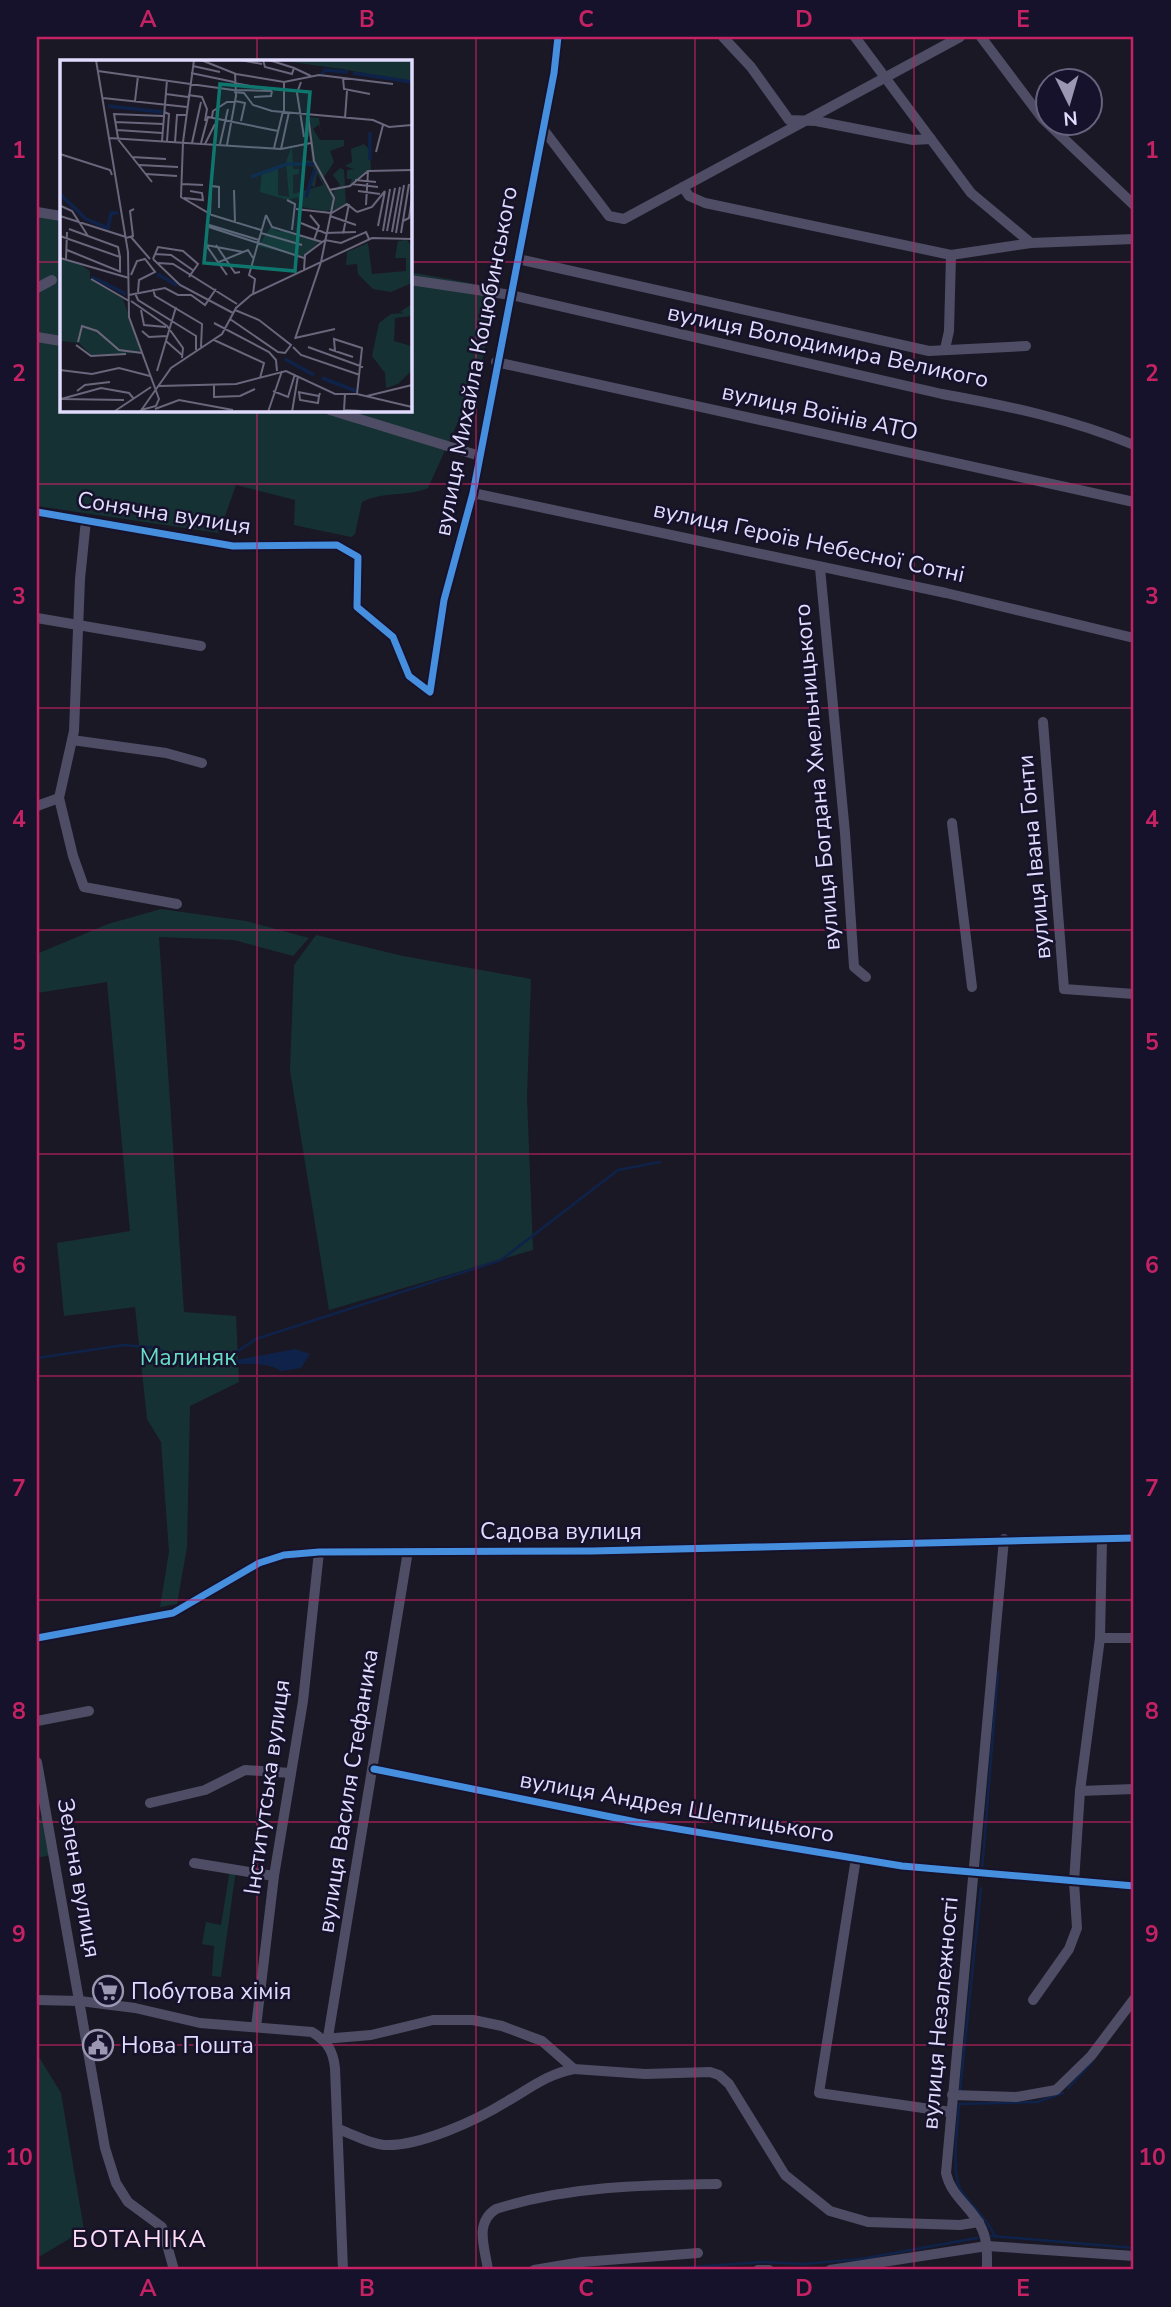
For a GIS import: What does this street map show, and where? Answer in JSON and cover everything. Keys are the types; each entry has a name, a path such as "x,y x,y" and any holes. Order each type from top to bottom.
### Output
{"street":[{"name":"вулиця Михайла Коцюбинського","path":"357,607 393,637 402,652 408,676 430,692 444,600 473,493 543,129 558,37"},
{"path":"723,37 751,67 789,120 913,140 931,139"},
{"path":"855,37 971,192 1031,243"},
{"path":"543,129 609,216 624,219 960,37"},
{"path":"981,37 1042,118 1134,205"},
{"path":"683,187 689,196 705,203 951,255 1031,243 1134,239"},
{"path":"37,212 60,216"},
{"path":"945,349 949,337 951,255"},
{"name":"вулиця Володимира Великого","path":"518,259 929,351 1026,346"},
{"path":"37,288 52,280"},
{"name":"вулиця Володимира Великого","path":"411,280 511,295 942,394 1012,407 1091,427 1134,445"},
{"path":"37,337 60,341"},
{"name":"вулиця Воїнів АТО","path":"497,362 1134,502"},
{"path":"346,412 480,456"},
{"name":"вулиця Героїв Небесної Сотні","path":"473,493 946,593 1134,638"},
{"name":"Сонячна вулиця","path":"37,512 233,546 337,545 358,557 357,607"},
{"path":"86,520 72,740 59,798 73,856 84,887 177,904"},
{"name":"вулиця Богдана Хмельницького","path":"820,568 845,833 853,967 866,977"},
{"path":"37,618 201,646"},
{"name":"вулиця Івана Гонти","path":"1043,722 1064,989 1134,994"},
{"path":"72,740 166,753 202,763"},
{"path":"37,806 59,798"},
{"path":"952,823 972,987"},
{"name":"Садова вулиця","path":"37,1638 173,1613 259,1563 284,1555 319,1552 605,1550 1134,1538"},
{"name":"вулиця Незалежності","path":"988,2270 987,2246 979,2222 955,2195 947,2179 1004,1539"},
{"path":"1033,2000 1069,1949 1077,1928 1074,1882 1080,1791 1100,1638 1102,1540"},
{"name":"вулиця Василя Стефаника","path":"325,2038 374,1769 408,1551"},
{"name":"Інститутська вулиця","path":"256,2027 274,1876 303,1701 319,1552"},
{"path":"1100,1638 1134,1638"},
{"path":"37,1721 89,1711"},
{"name":"Зелена вулиця","path":"37,1762 105,2148 116,2183 128,2202 162,2227 174,2270"},
{"name":"вулиця Андрея Шептицького","path":"374,1769 636,1822 856,1858 974,1874 1134,1886"},
{"path":"150,1803 205,1790 245,1770 291,1773"},
{"path":"1080,1791 1134,1789"},
{"name":"вулиця Андрея Шептицького","path":"856,1858 819,2093 951,2112"},
{"path":"194,1863 274,1876"},
{"path":"953,2095 1016,2097 1056,2090 1091,2056 1134,1999"},
{"path":"37,2000 80,2001 135,2008 200,2023 313,2032 325,2038 371,2035 433,2020 473,2020 502,2026 542,2041 574,2069"},
{"path":"325,2038 335,2062 343,2270"},
{"path":"338,2129 382,2145 411,2141 458,2125 504,2104 543,2078 574,2069 645,2074 710,2072 719,2075 729,2084 785,2175 830,2211 868,2222 960,2225 979,2222"},
{"path":"488,2270 483,2224 485,2216 496,2210 583,2190 627,2185 717,2184"},
{"path":"830,2270 987,2246 1134,2256"},
{"path":"534,2270 582,2262 698,2253"},
{"path":"758,2270 769,2270"}],"green space":[{"path":"37,209 60,212 60,411 411,411 411,272 497,288 475,395 462,413 428,488 378,496 362,502 355,534 351,537 294,525 295,500 236,485 219,533 37,506"},
{"name":"Малиняк","path":"161,909 246,921 309,938 293,956 234,940 159,937 184,1312 236,1316 239,1382 190,1406 187,1547 177,1604 160,1607 169,1552 161,1442 147,1419 135,1307 64,1316 57,1243 130,1231 107,982 37,993 37,948 39,953 108,924"},
{"path":"316,935 403,956 531,979 527,1098 533,1250 329,1310 290,1070 294,965"},
{"path":"43,1818 50,1855 37,1858 37,1819"},
{"path":"230,1869 236,1870 221,1977 212,1976 214,1946 202,1944 206,1922 221,1925"},
{"path":"37,2054 61,2093 84,2230 37,2258"}],"water":[{"path":"295,1349 310,1354 301,1368 281,1371 259,1364 220,1363"}],"waterway":[{"path":"37,1358 124,1345 158,1348 191,1367 220,1363 256,1339 501,1260 618,1170 660,1162"},
{"path":"982,1871 998,1672"},
{"path":"960,2091 981,1888"},
{"path":"1068,2088 1092,2062"},
{"path":"995,2236 958,2184 956,2137 959,2104 1037,2102 1063,2093"},
{"path":"991,2236 1134,2248"},
{"path":"649,2270 861,2259 977,2238"}],"cycle path":[{"path":"37,512 233,546 337,545 358,557 357,607 393,637 409,676 430,692 444,600 473,493 554,73 558,37"},
{"path":"37,1638 173,1613 259,1563 284,1555 319,1552 592,1551 1134,1538"},
{"path":"374,1769 636,1822 902,1866 1134,1886"}],"place":[{"name":"Побутова хімія","path":"108,1991"},
{"name":"Нова Пошта","path":"98,2045"}],"district":[{"name":"БОТАНІКА","path":"140,2239"}]}
